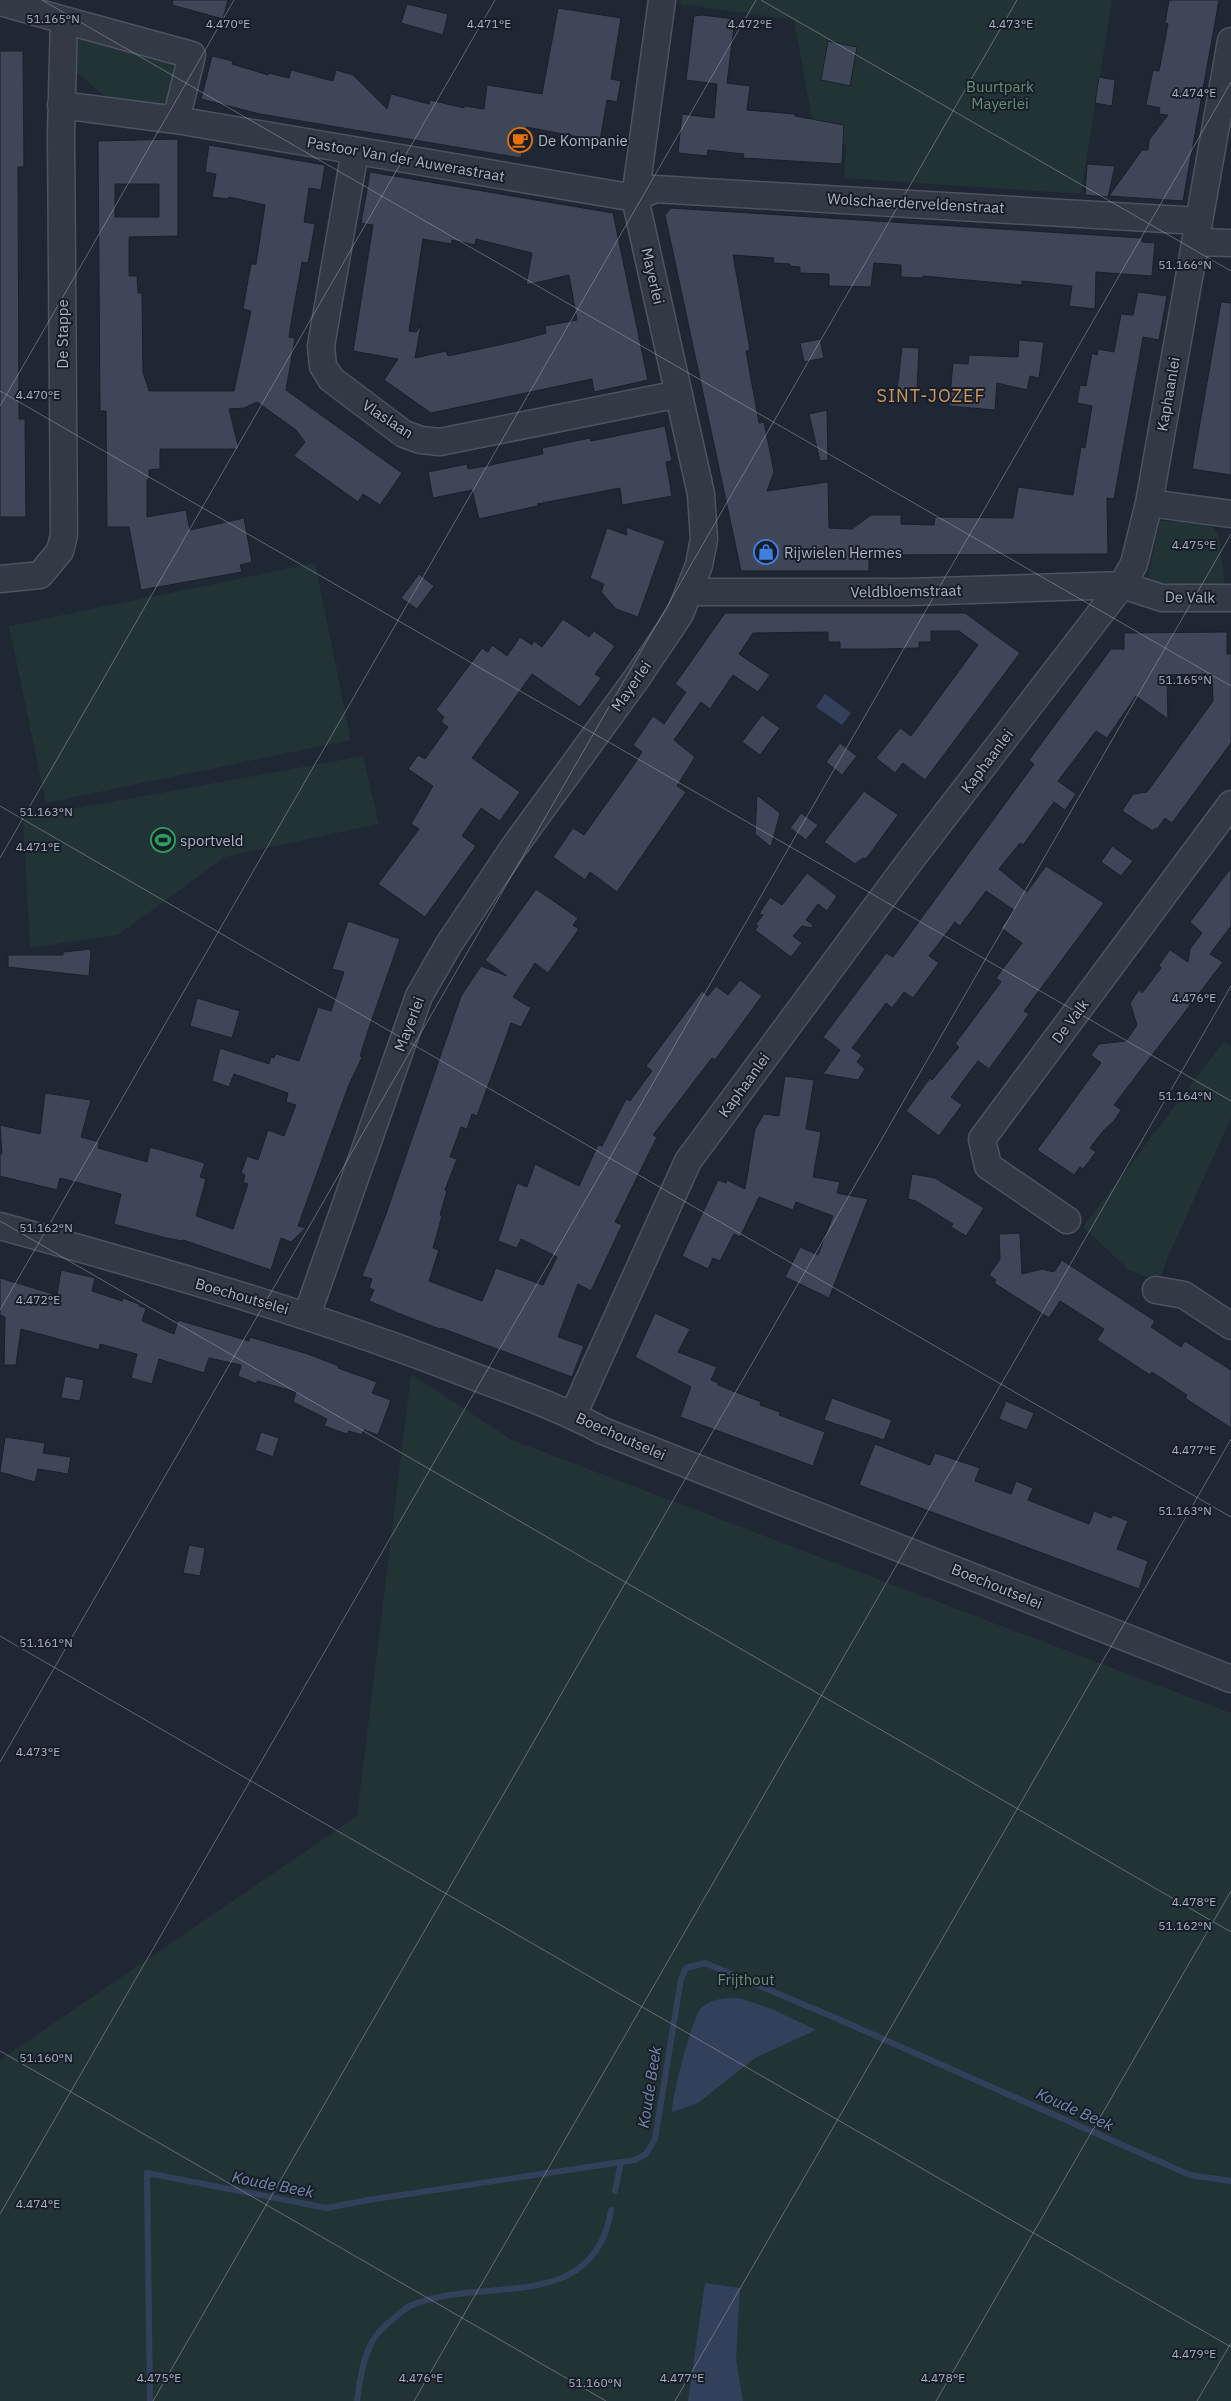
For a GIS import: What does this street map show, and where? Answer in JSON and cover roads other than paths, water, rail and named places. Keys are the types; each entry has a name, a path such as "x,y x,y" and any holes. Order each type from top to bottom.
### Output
{"street":[{"name":"Mayerlei","path":"306,1315 419,996 449,944 514,847 637,678 680,614 690,592 704,539 701,494 635,198 662,0"},
{"path":"0,2 192,55 176,120"},
{"path":"61,105 64,20"},
{"name":"Kaphaanlei","path":"573,1415 688,1161 907,865 1122,585 1134,564 1149,503 1231,41"},
{"name":"Pastoor Van der Auwerastraat","path":"61,105 176,120 635,198"},
{"name":"De Stappe","path":"0,579 40,574 60,551 64,535 61,105"},
{"name":"Vlaslaan","path":"354,151 320,346 323,366 331,379 404,434 421,440 440,442 680,394"},
{"name":"Wolschaerderveldenstraat","path":"635,198 656,189 1197,232 1231,242"},
{"path":"1149,503 1229,519"},
{"name":"Veldbloemstraat","path":"690,592 908,592 1122,585"},
{"name":"De Valk","path":"1122,585 1162,598 1231,598"},
{"name":"De Valk","path":"1067,1220 988,1166 982,1140 1231,804"},
{"name":"Boechoutselei","path":"0,1226 306,1315 573,1415 603,1432 1231,1679"},
{"path":"1156,1290 1184,1295 1231,1326"}],"water":[{"path":"825,694 851,713 842,725 816,707"},
{"path":"739,1998 772,2009 816,2030 755,2058 698,2103 672,2112 683,2057 698,2013 702,2007 715,2000"},
{"path":"705,2283 740,2288 736,2359 743,2401 688,2401"}],"waterway":[{"name":"Koude Beek","path":"150,2401 147,2173 327,2208 368,2200 635,2160 646,2154 655,2139 681,1979 686,1968 705,1963 838,2019 1190,2175 1231,2181"},
{"path":"615,2191 621,2162"},
{"path":"357,2401 360,2378 372,2342 383,2327 403,2310 439,2297 531,2286 559,2279 583,2266 600,2244 611,2210"}],"place":[{"name":"De Kompanie","path":"520,140"},
{"name":"Rijwielen Hermes","path":"766,552"},
{"name":"sportveld","path":"163,840"}],"district":[{"name":"SINT-JOZEF","path":"931,395"}],"park label":[{"name":"Buurtpark Mayerlei","path":"1000,94"},
{"name":"Frijthout","path":"746,1979"}]}
